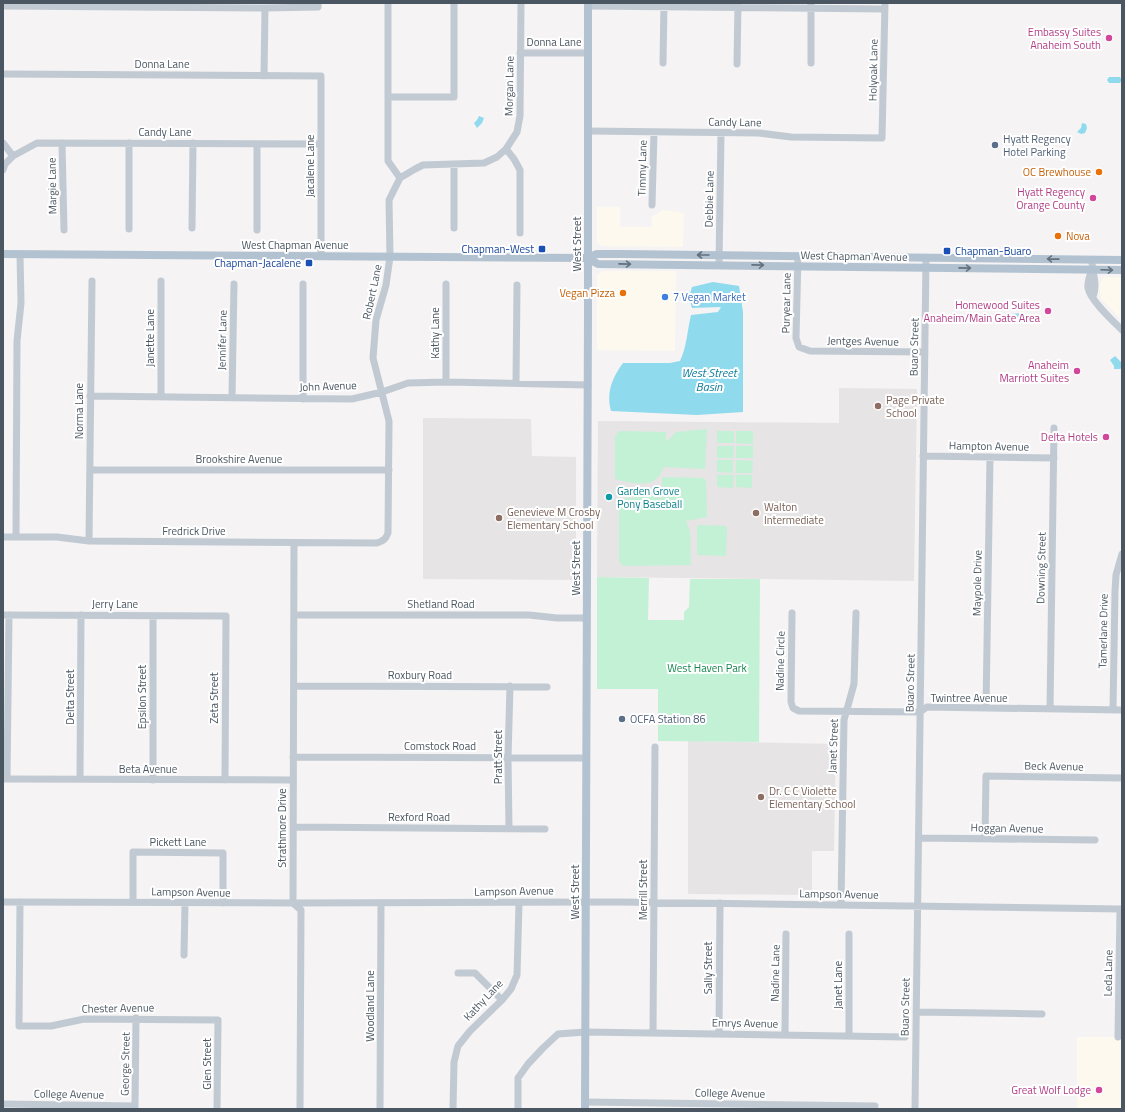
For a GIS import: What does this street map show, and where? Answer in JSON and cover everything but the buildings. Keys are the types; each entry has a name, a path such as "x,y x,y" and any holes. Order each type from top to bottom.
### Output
{"main road":[{"name":"West Street","path":"585,1106 587,902 588,4"},
{"name":"West Chapman Avenue","path":"3,254 587,258 599,254 1122,260"},
{"name":"West Chapman Avenue","path":"587,258 598,264 1122,270"}],"street":[{"path":"388,3 388,161 400,178 423,165 484,163 497,157 506,149 520,170 520,233"},
{"path":"388,97 454,97 454,3"},
{"name":"Morgan Lane","path":"506,149 514,139 519,125 520,3"},
{"path":"588,4 885,6"},
{"path":"7,5 265,8 318,5"},
{"path":"663,63 664,5"},
{"path":"737,5 737,64"},
{"path":"811,6 811,63"},
{"name":"Holyoak Lane","path":"882,138 885,6"},
{"path":"264,76 265,8"},
{"name":"Donna Lane","path":"520,53 588,53"},
{"name":"Donna Lane","path":"3,74 321,76"},
{"name":"Jacalene Lane","path":"321,76 321,256"},
{"name":"Candy Lane","path":"588,131 720,132 760,133 791,136 882,138"},
{"name":"Timmy Lane","path":"652,205 654,132"},
{"name":"Debbie Lane","path":"719,265 720,132"},
{"path":"3,143 13,156 3,170"},
{"name":"Candy Lane","path":"13,156 37,143 321,144"},
{"name":"Margie Lane","path":"62,143 64,230"},
{"path":"129,230 130,143"},
{"path":"192,228 193,143"},
{"path":"257,230 258,144"},
{"path":"454,164 454,228"},
{"name":"Robert Lane","path":"384,540 388,533 389,421 373,358 376,320 386,286 390,257 389,200 400,178"},
{"path":"16,537 17,341 21,303 20,254"},
{"name":"Puryear Lane","path":"798,256 796,338 798,346 802,349"},
{"name":"Buaro Street","path":"915,1109 926,258"},
{"path":"1092,260 1092,270 1096,290 1093,297 1122,330"},
{"name":"Norma Lane","path":"89,541 92,281"},
{"name":"Janette Lane","path":"161,396 162,281"},
{"name":"Jennifer Lane","path":"232,397 234,284"},
{"path":"303,284 303,399"},
{"name":"Kathy Lane","path":"446,284 446,382"},
{"path":"516,383 518,285"},
{"name":"Jentges Avenue","path":"802,349 810,351 925,352"},
{"name":"John Avenue","path":"90,396 352,399 382,392 408,383 446,382 588,385"},
{"name":"Downing Street","path":"1050,709 1054,428"},
{"name":"Hampton Avenue","path":"923,456 1054,458"},
{"name":"Maypole Drive","path":"986,708 990,457"},
{"name":"Brookshire Avenue","path":"90,470 388,470"},
{"name":"Fredrick Drive","path":"3,537 57,538 89,541 294,543 377,543 384,540"},
{"name":"Strathmore Drive","path":"294,543 293,903 301,910 300,1109"},
{"name":"Tamerlane Drive","path":"1113,710 1115,591 1116,575 1122,554"},
{"name":"Nadine Circle","path":"792,613 791,702 793,708"},
{"name":"Janet Street","path":"841,905 844,720 854,684 856,613"},
{"path":"5,779 6,615"},
{"name":"Jerry Lane","path":"6,615 226,616"},
{"name":"Delta Street","path":"80,779 81,615"},
{"name":"Shetland Road","path":"294,615 529,615 557,618 587,618"},
{"name":"Epsilon Street","path":"153,780 154,616"},
{"name":"Zeta Street","path":"225,780 226,616"},
{"name":"Roxbury Road","path":"294,686 547,687"},
{"name":"Pratt Street","path":"509,828 508,758 510,686"},
{"name":"Twintree Avenue","path":"793,708 799,711 846,712 920,712 927,707 1122,710"},
{"name":"Merrill Street","path":"653,1033 655,747"},
{"name":"Comstock Road","path":"293,757 586,758"},
{"name":"Beck Avenue","path":"985,839 986,776 1122,778"},
{"name":"Beta Avenue","path":"5,779 293,780"},
{"name":"Rexford Road","path":"294,827 545,829"},
{"name":"Hoggan Avenue","path":"919,838 1095,840"},
{"name":"Pickett Lane","path":"133,902 133,852 223,853 223,903"},
{"name":"Lampson Avenue","path":"3,902 654,902 1121,909"},
{"name":"Chester Avenue","path":"20,902 19,1026 51,1026 84,1019 136,1018 218,1020"},
{"path":"184,955 185,903"},
{"name":"Woodland Lane","path":"380,1109 381,903"},
{"name":"Kathy Lane","path":"453,1109 454,1062 458,1046 470,1031 502,1000 511,989 517,974 519,903"},
{"name":"Sally Street","path":"719,1034 720,903"},
{"name":"Leda Lane","path":"1118,1037 1121,909"},
{"name":"Nadine Lane","path":"785,1035 786,934"},
{"name":"Janet Lane","path":"849,934 849,1036"},
{"path":"458,973 475,973 502,1000"},
{"path":"916,1012 1042,1014"},
{"name":"George Street","path":"136,1018 136,1107"},
{"name":"Glen Street","path":"218,1020 218,1109"},
{"path":"518,1109 518,1078 528,1064 558,1034 585,1032"},
{"name":"Emrys Avenue","path":"585,1032 905,1037"},
{"name":"College Avenue","path":"3,1104 136,1107"},
{"name":"College Avenue","path":"585,1106 876,1106"}],"shaded area":[{"path":"597,207 620,207 620,227 652,227 652,216 663,210 684,213 683,247 602,246 597,242"},
{"path":"602,271 676,271 675,351 597,350 597,276"},
{"path":"1104,277 1122,277 1122,320 1101,299 1099,285"},
{"name":"Walton Intermediate","path":"839,388 917,389 914,581 597,577 598,421 839,423"},
{"name":"Genevieve M Crosby Elementary School","path":"423,418 531,419 532,456 576,457 576,580 423,579"},
{"name":"Dr. C C Violette Elementary School","path":"688,741 836,744 834,851 812,851 812,895 688,894"},
{"name":"Great Wolf Lodge","path":"1077,1037 1122,1037 1122,1109 1077,1109"}],"green space":[{"path":"707,429 705,469 664,467 660,475 655,480 638,484 615,479 615,436 619,431 666,432 666,442 676,432"},
{"path":"717,431 734,431 734,443 717,443"},
{"path":"736,431 753,431 753,444 736,443"},
{"path":"717,446 734,446 733,458 717,458"},
{"path":"736,446 753,446 753,458 736,458"},
{"path":"717,460 733,460 733,473 717,472"},
{"path":"736,460 753,461 752,473 736,473"},
{"path":"717,475 734,475 733,488 717,487"},
{"path":"736,475 752,475 752,488 736,487"},
{"path":"662,477 703,478 706,481 707,517 686,521 690,531 691,565 623,566 619,561 619,504 626,498 655,496 662,499"},
{"path":"697,525 727,526 726,556 697,555"},
{"name":"West Haven Park","path":"597,577 649,578 648,620 684,620 684,612 689,607 690,579 760,579 759,742 658,741 658,689 597,689"}],"water":[{"path":"1109,77 1120,77 1122,80 1120,83 1109,83 1107,80"},
{"path":"479,116 484,118 482,123 477,128 474,123"},
{"path":"1082,123 1086,124 1087,128 1085,133 1081,134 1077,132 1081,128"},
{"name":"West Street Basin","path":"713,282 739,286 743,312 743,412 697,415 611,411 609,398 611,386 623,363 670,363 680,361 686,344 691,315 718,312 721,307 692,308 689,297 692,287"},
{"path":"1007,312 1010,314 1025,313 1025,320 1022,320 1021,318 1007,320"},
{"path":"1115,356 1122,363 1122,368 1120,369 1114,369 1114,366 1110,360"}],"place":[{"name":"Embassy Suites Anaheim South","path":"1109,38"},
{"name":"Hyatt Regency Hotel Parking","path":"995,145"},
{"name":"OC Brewhouse","path":"1099,172"},
{"name":"Hyatt Regency Orange County","path":"1093,198"},
{"name":"Nova","path":"1058,236"},
{"name":"Chapman-West","path":"542,249"},
{"name":"Chapman-Buaro","path":"947,251"},
{"name":"Chapman-Jacalene","path":"309,263"},
{"name":"Vegan Pizza","path":"623,293"},
{"name":"7 Vegan Market","path":"665,297"},
{"name":"Homewood Suites Anaheim/Main Gate Area","path":"1048,311"},
{"name":"Anaheim Marriott Suites","path":"1077,371"},
{"name":"Page Private School","path":"878,406"},
{"name":"Delta Hotels","path":"1106,437"},
{"name":"Garden Grove Pony Baseball","path":"609,497"},
{"name":"Walton Intermediate","path":"756,513"},
{"name":"Genevieve M Crosby Elementary School","path":"499,518"},
{"name":"OCFA Station 86","path":"622,719"},
{"name":"Dr. C C Violette Elementary School","path":"761,797"},
{"name":"Great Wolf Lodge","path":"1099,1090"}]}
